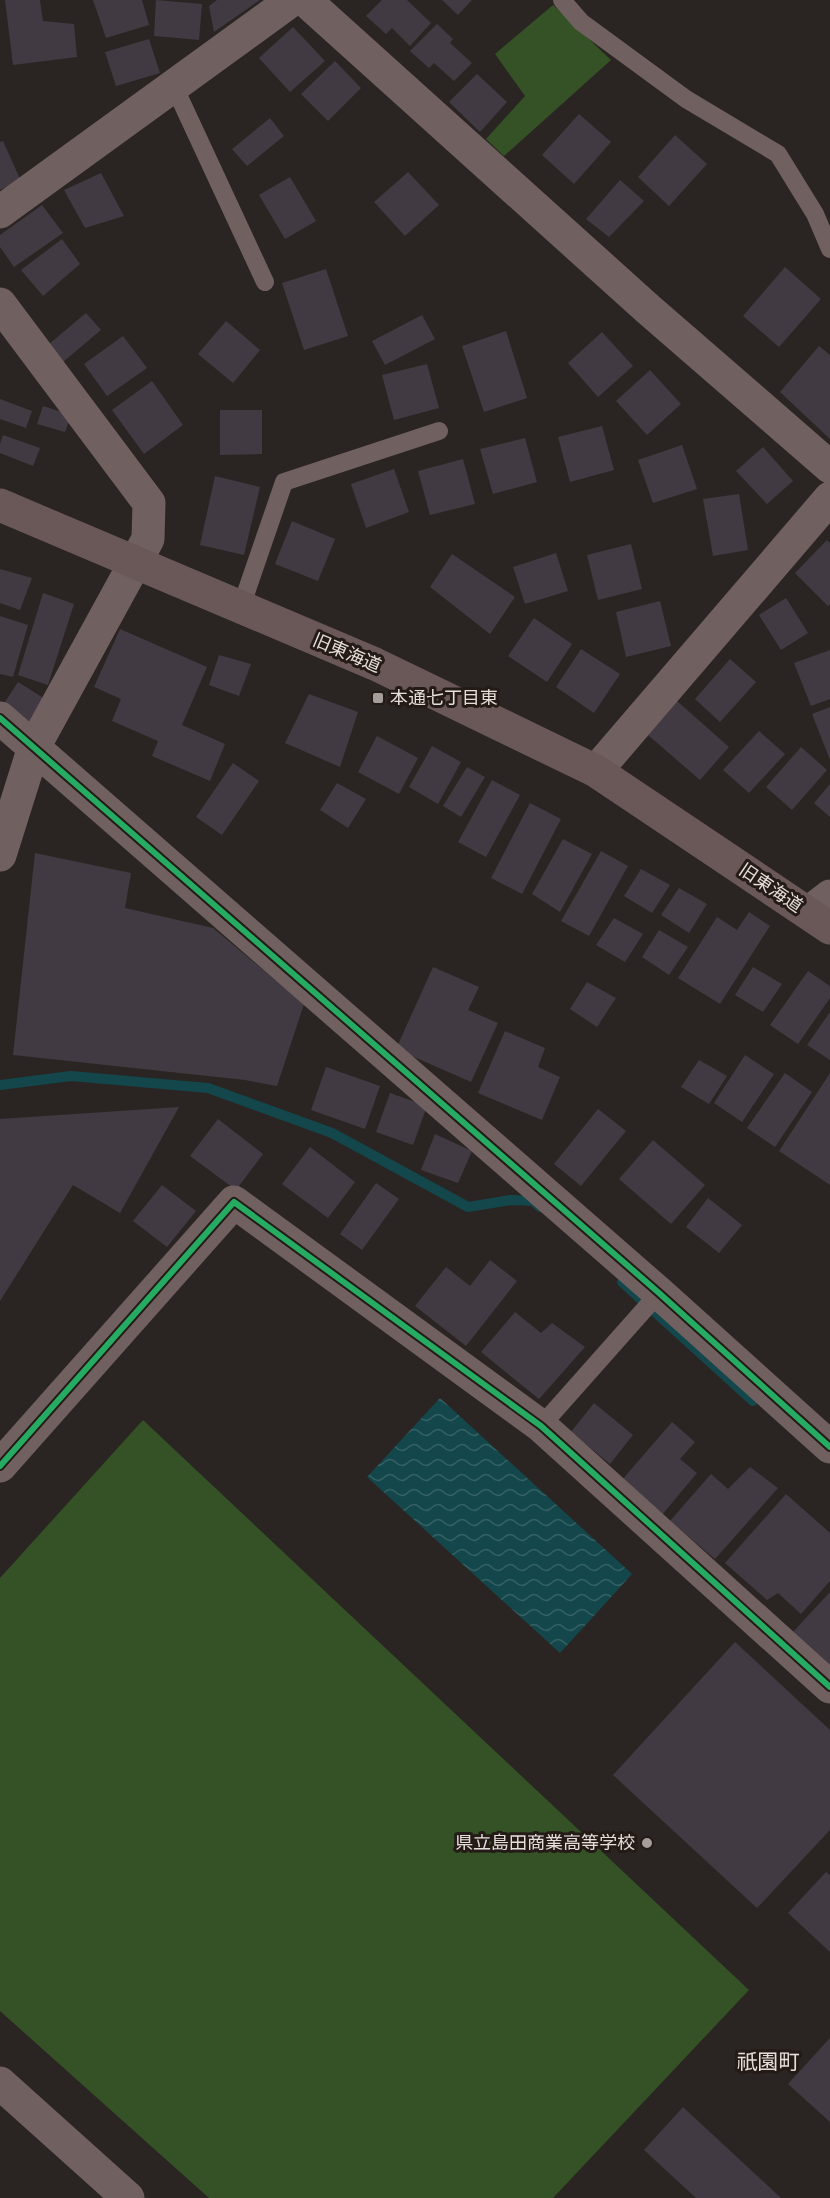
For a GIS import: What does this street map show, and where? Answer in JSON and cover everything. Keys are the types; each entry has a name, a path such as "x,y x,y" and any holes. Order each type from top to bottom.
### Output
{"street":[{"path":"0,212 292,0"},
{"path":"305,0 648,309 830,467"},
{"path":"0,304 149,503 148,539 34,747 0,855"},
{"path":"596,771 830,498"},
{"name":"旧東海道","path":"0,505 375,664 596,771 823,912"},
{"path":"0,718 659,1293 830,1447"},
{"path":"0,1466 234,1202 541,1426 830,1687"},
{"path":"0,2083 128,2198"}],"lane":[{"path":"562,0 581,22 686,99 778,154 815,214 830,249"},
{"path":"174,86 265,282"},
{"path":"241,608 284,482 440,431"},
{"path":"541,1426 659,1293"}],"green space":[{"path":"553,5 611,60 504,156 486,139 525,96 495,54"},
{"path":"143,1420 749,1990 553,2198 209,2198 0,2011 0,1578"}],"water":[{"path":"440,1398 632,1574 560,1653 367,1477"}],"building":[{"path":"5,0 40,0 43,21 74,24 77,57 13,65"},
{"path":"93,0 142,0 149,25 106,38"},
{"path":"156,0 202,4 199,40 154,36"},
{"path":"217,0 260,0 214,32 209,6"},
{"path":"382,0 407,0 431,23 410,46 392,28 386,34 366,16"},
{"path":"442,0 472,0 458,15"},
{"path":"437,24 453,39 450,43 472,63 454,81 434,63 429,68 410,51"},
{"path":"293,27 325,61 290,92 259,58"},
{"path":"149,39 160,73 116,86 105,52"},
{"path":"335,61 361,88 328,121 301,94"},
{"path":"477,74 507,102 480,132 449,102"},
{"path":"579,114 611,142 574,184 542,155"},
{"path":"270,118 284,136 247,166 232,149"},
{"path":"675,135 707,164 669,206 638,177"},
{"path":"3,141 21,181 0,190 0,142"},
{"path":"408,172 439,205 405,236 374,202"},
{"path":"101,173 124,216 85,228 64,190"},
{"path":"290,177 316,221 285,239 259,195"},
{"path":"620,180 644,201 609,237 586,219"},
{"path":"42,205 63,233 14,267 0,247 0,235"},
{"path":"62,239 80,264 43,296 21,270"},
{"path":"785,267 821,299 779,347 743,316"},
{"path":"326,269 348,336 304,350 282,283"},
{"path":"86,313 101,330 63,362 49,344"},
{"path":"422,315 435,339 385,365 372,341"},
{"path":"226,321 260,350 233,383 198,354"},
{"path":"506,331 527,398 484,412 462,346"},
{"path":"602,332 633,366 598,397 568,363"},
{"path":"123,336 147,368 107,396 84,364"},
{"path":"819,346 830,355 830,439 780,392"},
{"path":"427,364 439,408 394,420 382,375"},
{"path":"650,370 681,404 647,435 616,401"},
{"path":"152,381 183,425 144,454 112,410"},
{"path":"0,399 32,411 26,428 0,419"},
{"path":"43,406 71,415 65,432 37,424"},
{"path":"220,410 262,410 262,454 220,455"},
{"path":"602,426 614,470 570,482 558,437"},
{"path":"3,435 40,448 33,466 0,453"},
{"path":"525,438 537,482 493,494 480,449"},
{"path":"682,445 697,489 653,503 638,460"},
{"path":"763,447 793,481 767,504 736,471"},
{"path":"463,459 475,504 430,515 418,471"},
{"path":"394,469 409,512 366,528 351,484"},
{"path":"215,476 260,487 244,555 200,545"},
{"path":"739,494 748,550 713,556 703,499"},
{"path":"292,521 335,539 318,581 275,564"},
{"path":"827,540 830,543 830,604 828,606 795,573"},
{"path":"631,544 642,589 598,600 587,555"},
{"path":"556,553 568,591 525,604 513,567"},
{"path":"452,554 515,597 490,634 430,587"},
{"path":"0,569 32,578 20,610 0,603"},
{"path":"43,593 74,604 48,685 18,675"},
{"path":"786,598 808,633 781,650 759,615"},
{"path":"660,601 671,646 626,657 616,612"},
{"path":"0,616 28,625 13,677 0,674"},
{"path":"534,618 572,644 547,682 508,656"},
{"path":"120,629 207,667 182,725 225,744 210,781 152,756 158,741 112,721 121,699 94,687"},
{"path":"581,649 620,674 594,713 556,687"},
{"path":"830,650 830,699 811,706 794,663"},
{"path":"219,655 251,664 239,696 209,685"},
{"path":"730,659 756,682 720,722 695,699"},
{"path":"18,682 45,699 30,723 3,705"},
{"path":"309,694 358,712 340,767 285,743"},
{"path":"677,701 729,747 700,780 648,735"},
{"path":"830,707 830,760 812,714"},
{"path":"759,731 785,754 749,793 723,770"},
{"path":"377,736 418,758 399,794 358,772"},
{"path":"432,746 461,762 438,804 409,787"},
{"path":"801,747 827,770 792,810 766,787"},
{"path":"233,763 259,781 222,835 196,817"},
{"path":"467,767 485,777 461,817 443,806"},
{"path":"492,780 520,795 486,857 458,842"},
{"path":"337,783 366,799 348,828 320,810"},
{"path":"830,784 830,817 814,803"},
{"path":"530,803 561,819 522,894 491,878"},
{"path":"563,839 592,854 560,912 532,894"},
{"path":"601,851 628,866 589,936 561,921"},
{"path":"35,853 131,873 125,908 213,928 304,1004 277,1086 245,1080 13,1055"},
{"path":"641,869 670,885 652,913 624,896"},
{"path":"679,888 707,904 689,933 661,915"},
{"path":"749,912 770,926 720,1004 678,978 717,917 737,930"},
{"path":"614,918 643,934 625,962 596,945"},
{"path":"659,930 688,947 669,975 642,957"},
{"path":"433,967 479,987 468,1010 498,1023 471,1082 396,1049"},
{"path":"753,967 782,984 763,1012 735,995"},
{"path":"808,971 830,986 830,998 798,1044 770,1025"},
{"path":"587,982 616,998 597,1027 570,1009"},
{"path":"830,1012 830,1060 807,1045"},
{"path":"505,1031 545,1048 538,1067 560,1077 542,1120 478,1093"},
{"path":"745,1055 774,1074 742,1122 714,1103"},
{"path":"699,1060 727,1076 709,1104 681,1087"},
{"path":"326,1067 380,1086 365,1129 311,1110"},
{"path":"785,1073 812,1092 775,1147 747,1128"},
{"path":"830,1073 830,1185 779,1151"},
{"path":"390,1093 427,1106 413,1145 376,1132"},
{"path":"179,1107 120,1213 73,1185 0,1301 0,1119"},
{"path":"598,1109 626,1131 581,1186 554,1164"},
{"path":"218,1119 263,1154 236,1190 190,1156"},
{"path":"435,1134 472,1151 458,1183 421,1170"},
{"path":"653,1140 705,1185 671,1224 619,1179"},
{"path":"310,1147 355,1182 328,1218 282,1184"},
{"path":"376,1183 399,1199 362,1250 340,1234"},
{"path":"162,1185 196,1211 167,1247 133,1221"},
{"path":"708,1198 742,1225 719,1253 686,1227"},
{"path":"490,1260 517,1281 466,1346 415,1306 446,1267 470,1286"},
{"path":"515,1312 541,1333 552,1323 585,1347 539,1399 481,1352"},
{"path":"594,1403 633,1435 610,1464 571,1432"},
{"path":"672,1422 695,1442 680,1459 697,1473 661,1516 621,1481"},
{"path":"750,1467 778,1488 715,1559 670,1521 711,1474 728,1489"},
{"path":"786,1494 830,1533 830,1581 801,1614 778,1593 767,1600 725,1563"},
{"path":"830,1592 830,1668 792,1633"},
{"path":"735,1642 830,1730 830,1830 757,1908 613,1775"},
{"path":"826,1872 830,1875 830,1952 788,1913"},
{"path":"830,2038 830,2122 788,2084"},
{"path":"683,2107 781,2198 696,2198 644,2150"}],"waterway":[{"path":"0,1085 71,1076 208,1088 332,1133 468,1207 511,1200 533,1201 540,1207"},
{"path":"622,1282 753,1401"}],"cycle path":[{"path":"0,718 659,1293 830,1447"},
{"path":"0,1466 234,1202 541,1426 830,1687"}],"place":[{"name":"本通七丁目東","path":"378,698"},
{"name":"県立島田商業高等学校","path":"647,1843"}],"district":[{"name":"祇園町","path":"768,2062"}]}
